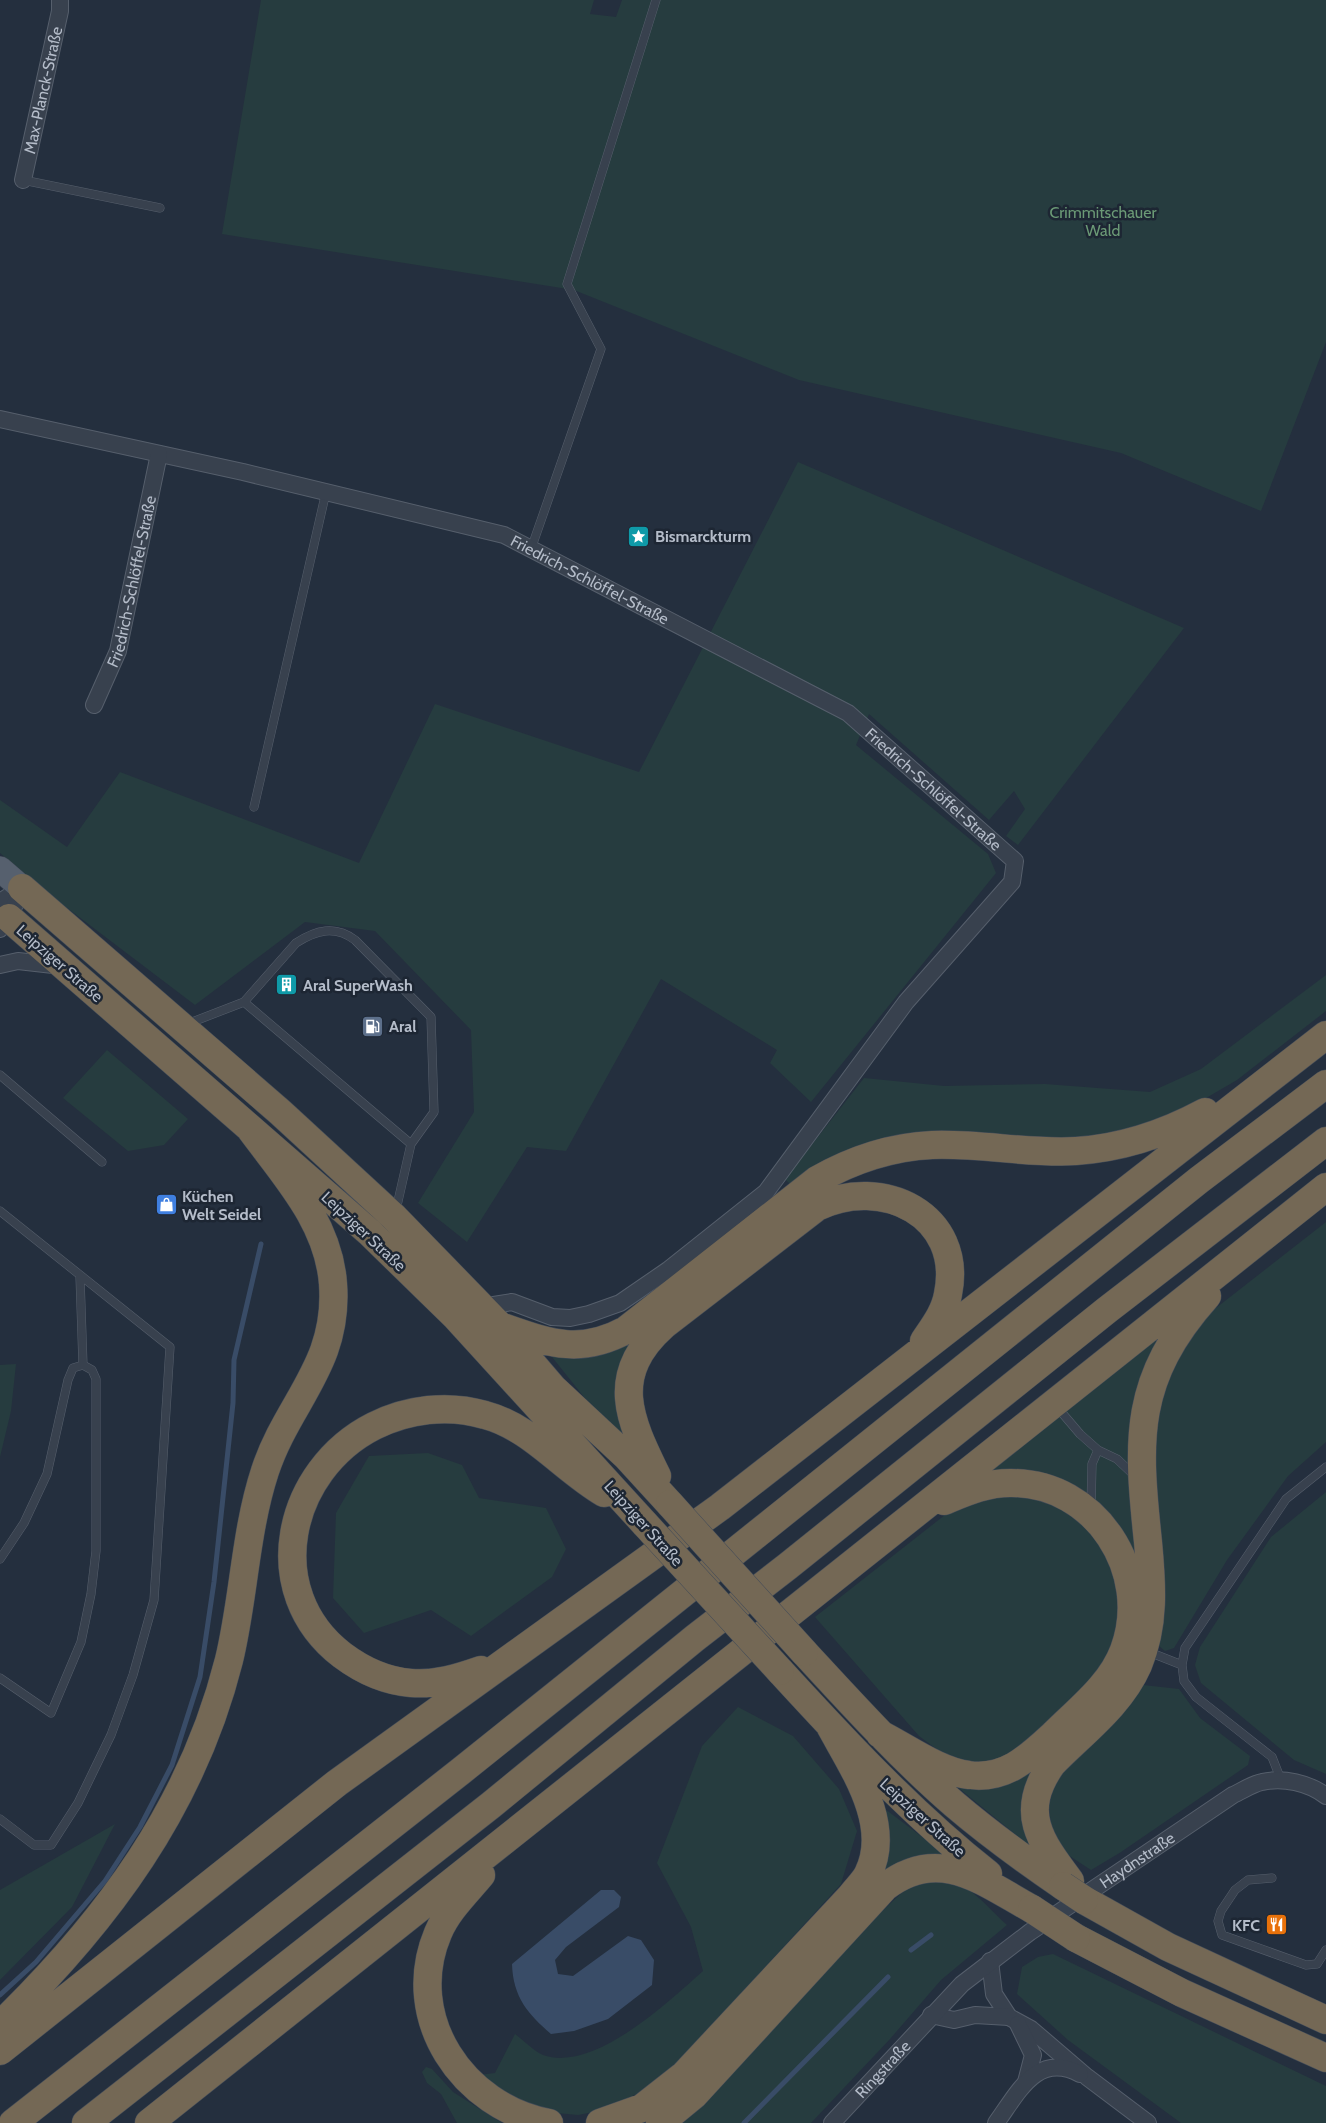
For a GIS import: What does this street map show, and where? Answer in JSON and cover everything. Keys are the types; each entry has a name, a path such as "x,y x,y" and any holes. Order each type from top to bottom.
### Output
{"highway":[{"name":"Leipziger Straße","path":"22,888 343,1168 394,1217 490,1316 553,1388 627,1457 880,1734 952,1802 991,1835 1109,1915 1177,1952 1326,2020"},
{"name":"Leipziger Straße","path":"2,915 66,967 369,1232 456,1317 828,1724 930,1826 1032,1909 1076,1938 1182,1993 1326,2058"},
{"path":"0,2051 337,1784 720,1507 910,1361 1266,1080 1326,1035"},
{"path":"490,1316 553,1343 567,1345 597,1343 626,1330 817,1180 834,1170 870,1156 904,1148 932,1145 1059,1151 1121,1145 1179,1126 1266,1080"},
{"path":"14,2123 469,1765 1199,1180 1326,1084"},
{"path":"0,2024 82,1938 118,1894 140,1862 179,1794 208,1728 229,1660 256,1504 263,1476 275,1444 315,1375 328,1340 333,1308 333,1281 324,1242 306,1205 251,1130"},
{"path":"86,2123 490,1805 695,1638 804,1554 1107,1310 1326,1141"},
{"path":"149,2123 518,1832 1052,1402 1326,1187"},
{"path":"670,1504 631,1418 629,1387 637,1358 654,1334 664,1325 817,1207 843,1196 870,1194 884,1196 910,1207 921,1215 940,1237 949,1265 948,1295 937,1322 910,1361"},
{"path":"1072,1889 1046,1850 1038,1830 1035,1809 1040,1785 1052,1764 1119,1696 1129,1682 1144,1650 1152,1601 1142,1481 1142,1430 1150,1391 1158,1369 1180,1328 1249,1248"},
{"path":"502,1664 445,1682 412,1683 395,1681 356,1665 324,1638 314,1625 299,1595 294,1578 292,1545 299,1511 314,1479 325,1465 344,1446 366,1430 398,1416 433,1409 468,1411 502,1420 518,1428 586,1483 640,1518"},
{"path":"880,1734 957,1773 969,1775 994,1774 1011,1769 1027,1759 1105,1684 1123,1652 1132,1617 1130,1580 1118,1549 1106,1530 1091,1514 1056,1492 1027,1484 1011,1483 980,1486 918,1511"},
{"path":"600,2123 628,2115 642,2108 684,2074 851,1896 868,1874 874,1853 875,1829 870,1807 863,1787 828,1724"},
{"path":"518,1832 447,1916 438,1932 428,1966 428,2002 431,2019 440,2043 465,2078 503,2106 520,2115 549,2123"},
{"path":"660,2123 694,2095 885,1887 894,1880 915,1870 927,1868 953,1869 966,1873 1032,1909"}],"main road":[{"name":"Leipziger Straße","path":"0,869 22,888"}],"street":[{"name":"Max-Planck-Straße","path":"23,180 60,11 60,0"},
{"name":"Friedrich-Schlöffel-Straße","path":"0,419 326,492 504,536 848,713 1015,861 1012,882 906,1002 766,1192 668,1270 620,1302 590,1314 570,1318 552,1317 512,1302 490,1316"},
{"name":"Friedrich-Schlöffel-Straße","path":"94,705 118,651 159,454"},
{"name":"Leipziger Straße","path":"2,915 22,888"},
{"path":"0,965 18,961 66,967"},
{"name":"Haydnstraße","path":"962,1984 990,1961 1233,1795 1261,1782 1282,1780 1302,1784 1325,1794"},
{"path":"990,1961 994,1994 1014,2020 1033,2055 1026,2082"},
{"name":"Ringstraße","path":"832,2123 962,1984"},
{"path":"932,2015 954,2020 975,2015 1014,2020 1031,2029 1087,2077 1148,2123"},
{"path":"996,2123 1026,2082 1037,2072 1051,2067 1066,2067 1087,2077"}],"lane":[{"path":"531,549 601,348 567,284 656,0"},
{"path":"23,180 160,208"},
{"path":"254,806 326,492"},
{"path":"182,1026 244,1002 296,942 306,936 328,930 340,932 355,940 432,1017 434,1112 411,1144 394,1217"},
{"path":"244,1002 411,1144"},
{"path":"0,1075 102,1162"},
{"path":"0,1211 170,1347 154,1600 133,1674 111,1735 78,1803 51,1845 34,1845 0,1819"},
{"path":"80,1276 83,1365"},
{"path":"0,1559 24,1523 47,1474 68,1380 73,1368 83,1365 92,1370 96,1380 96,1551 91,1594 81,1642 52,1713 0,1678"},
{"path":"1052,1402 1080,1434 1098,1450 1117,1459 1142,1481"},
{"path":"1091,1514 1090,1484 1092,1464 1098,1450"},
{"path":"1282,1780 1272,1756 1196,1697 1184,1681 1182,1665 1185,1648 1286,1499 1326,1467"},
{"path":"1144,1650 1182,1665"},
{"path":"1272,1878 1248,1880 1235,1890 1221,1911 1218,1921 1222,1935 1306,1965 1317,1964 1326,1950"}],"green space":[{"name":"Crimmitschauer Wald","path":"261,0 594,0 590,14 616,17 622,0 1326,0 1326,342 1261,511 1121,453 799,380 574,290 222,234"},
{"path":"798,462 1184,628 1018,845 1006,836 1025,809 1014,791 989,820 869,714 856,745 988,854 996,873 811,1102 770,1063 777,1050 661,979 566,1151 527,1147 467,1242 418,1203 474,1112 471,1030 375,931 305,922 195,1005 58,901 0,853 0,800 67,847 120,772 359,863 435,704 639,772"},
{"path":"1326,975 1326,1011 1237,1080 1170,1119 1114,1137 1052,1140 979,1134 790,1184 785,1179 864,1078 944,1086 1045,1084 1150,1092 1201,1069"},
{"path":"107,1050 188,1119 164,1145 128,1151 63,1098"},
{"path":"1326,1222 1326,1442 1288,1476 1227,1560 1174,1648 1165,1651 1158,1645 1162,1623 1165,1572 1153,1492 1153,1432 1162,1387 1184,1333"},
{"path":"1160,1327 1166,1331 1136,1561 1106,1511 1072,1484 984,1477"},
{"path":"634,1336 627,1435 623,1435 584,1397 548,1352"},
{"path":"16,1364 11,1411 0,1457 0,1365"},
{"path":"428,1453 462,1465 479,1498 546,1508 566,1549 552,1577 471,1636 431,1610 364,1633 333,1598 336,1513 369,1456"},
{"path":"998,1490 1072,1508 1114,1557 1123,1618 1111,1655 1091,1684 1026,1748 985,1766 950,1759 919,1736 815,1617 964,1500"},
{"path":"1326,1492 1326,1774 1294,1760 1201,1683 1195,1665 1200,1647 1271,1537"},
{"path":"1143,1685 1179,1689 1200,1718 1250,1756 1248,1765 1121,1852 1091,1870 1062,1851 1051,1827 1049,1805 1055,1782 1069,1764 1113,1724"},
{"path":"738,1707 793,1736 839,1789 857,1831 841,1884 681,2059 644,2090 608,2109 578,2115 546,2112 515,2102 478,2075 495,2073 515,2034 543,2055 563,2058 585,2054 607,2045 629,2031 670,2000 703,1971 691,1927 657,1863 702,1746"},
{"path":"1044,1758 1031,1847 955,1785"},
{"path":"881,1806 949,1857 874,1879"},
{"path":"115,1824 72,1907 0,1980 0,1890"},
{"path":"926,1879 950,1881 966,1888 1007,1925 941,1980 890,2039 811,2123 683,2123 704,2104 880,1913 906,1889"},
{"path":"1053,1954 1326,2086 1326,2123 1181,2123 1068,2040 1017,1994 1022,1967 1038,1957"},
{"path":"426,2067 432,2069 453,2092 502,2123 457,2123 441,2094 427,2083 422,2072"}],"water":[{"path":"601,1890 614,1890 621,1897 619,1907 566,1947 555,1960 558,1974 573,1976 628,1936 641,1940 654,1960 652,1985 608,2019 574,2031 551,2034 523,2004 515,1986 512,1964"}],"waterway":[{"path":"0,1995 36,1962 105,1881 140,1827 172,1765 200,1677 214,1582 233,1403 234,1360 261,1244"},
{"path":"911,1950 931,1935"},
{"path":"744,2123 888,1977"}],"place":[{"name":"Bismarckturm","path":"639,536"},
{"name":"Aral SuperWash","path":"287,985"},
{"name":"Aral","path":"373,1026"},
{"name":"Küchen Welt Seidel","path":"166,1205"},
{"name":"KFC","path":"1276,1925"}]}
